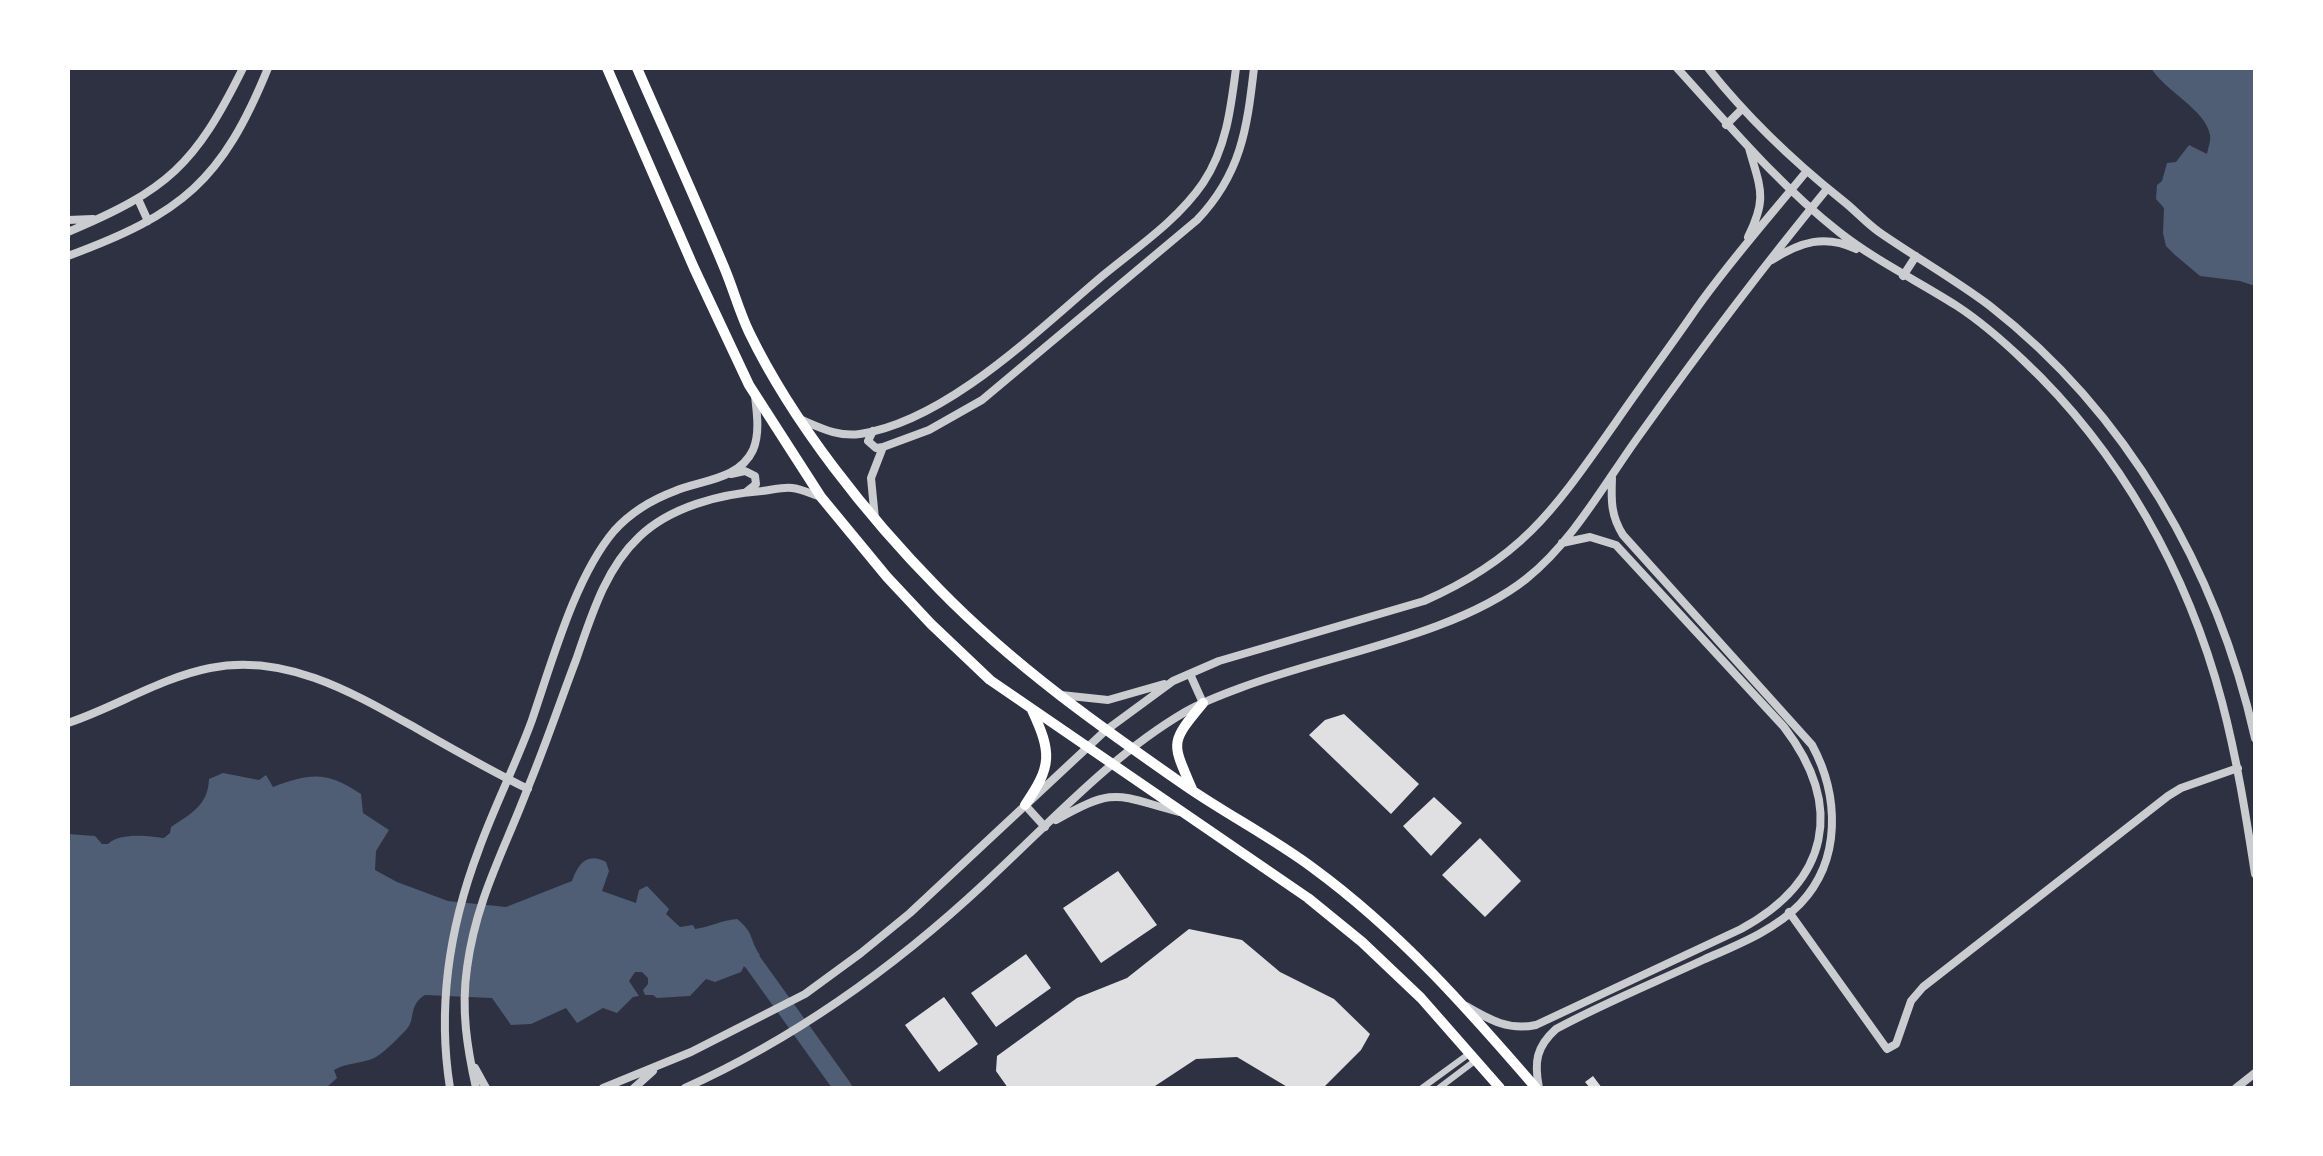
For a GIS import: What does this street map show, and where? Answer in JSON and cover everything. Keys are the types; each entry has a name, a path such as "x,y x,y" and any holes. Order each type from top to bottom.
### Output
{"main road":[{"path":"607,68 694,268 755,396 821,497 887,577 990,680 1308,898 1362,942 1421,998 1500,1088"},
{"path":"637,68 725,268 748,331 802,420 876,520 939,589 993,641 1058,694 1105,731 1321,874 1390,931 1466,1006 1538,1088"},
{"path":"1193,791 1176,746 1183,727 1203,703"},
{"path":"1025,805 1042,781 1048,755 1031,708"}],"street":[{"path":"68,232 138,199 188,160 215,122 243,68"},
{"path":"68,256 148,221 197,187 225,154 251,111 268,68"},
{"path":"802,420 841,434 874,431 940,403 982,376 1193,197 1214,166 1230,112 1236,68"},
{"path":"874,431 868,441 876,448 883,447 929,430 982,400 1197,220 1221,193 1240,154 1254,68"},
{"path":"1677,68 1726,125 1791,191 1876,258 1959,307 2021,358 2076,414 2118,470 2140,505 2187,601 2221,698 2238,768 2255,874"},
{"path":"1708,68 1742,109 1806,172 1877,230 1990,307 2045,355 2096,409 2137,462 2205,583 2231,650 2255,738"},
{"path":"1726,125 1742,109"},
{"path":"1742,247 1755,223 1762,199 1748,147"},
{"path":"1058,694 1108,700 1173,681 1219,661 1424,601 1504,557 1553,510 1742,247 1806,172"},
{"path":"685,1088 777,1042 877,975 928,933 1111,764 1184,712 1287,671 1452,619 1502,595 1526,579 1561,543 1612,478 1636,439 1765,265 1827,189"},
{"path":"138,199 148,221"},
{"path":"68,220 102,218"},
{"path":"1765,265 1793,246 1820,240 1845,243 1876,258"},
{"path":"1903,276 1916,256"},
{"path":"731,474 754,448 757,428 755,396"},
{"path":"876,520 871,478 883,447"},
{"path":"450,1088 444,1020 448,968 464,896 478,851 510,780 585,578 604,544 626,518 643,505 678,489 745,471 755,476 756,484 746,492"},
{"path":"1538,1088 1537,1055 1556,1029 1741,943 1789,912 1815,882 1829,849 1832,798 1822,763 1801,730 1623,535 1611,509 1612,478"},
{"path":"476,1088 463,1018 466,972 474,928 497,858 528,789 592,615 613,570 637,539 660,520 680,510 746,492 789,488 821,497"},
{"path":"1466,1006 1491,1021 1512,1028 1536,1025 1741,929 1768,915 1798,886 1808,869 1820,830 1821,809 1813,774 1784,727 1616,545 1590,537 1561,543"},
{"path":"68,723 192,672 234,665 269,667 309,675 338,686 528,789"},
{"path":"1190,674 1203,703"},
{"path":"603,1088 660,1065 805,994 910,913 1105,731 1173,681"},
{"path":"1789,912 1887,1049 1896,1044 1911,1001 1923,987 2168,796 2181,788 2238,768"},
{"path":"1045,827 1087,803 1108,796 1124,796 1187,815"},
{"path":"1025,805 1045,827"},
{"path":"1422,1088 1473,1056"},
{"path":"1439,1088 1473,1056"},
{"path":"469,1057 486,1088"},
{"path":"634,1088 660,1065"},
{"path":"2236,1088 2255,1073"}],"water":[{"path":"2151,68 2255,68 2255,286 2200,276 2166,246 2164,208 2156,199 2157,185 2162,181 2167,163 2176,162 2189,145 2207,154 2210,137 2201,117"},
{"path":"223,773 259,780 266,775 273,787 318,777 349,787 361,794 363,813 389,830 376,851 375,870 397,882 448,901 506,907 572,881 584,861 594,858 606,862 609,871 602,891 636,903 639,890 647,886 669,909 666,914 680,927 693,925 695,929 737,919 747,928 760,955 744,966 741,972 715,982 706,979 690,996 657,998 645,995 643,990 648,978 642,972 635,972 629,981 639,996 633,997 617,1013 603,1008 577,1023 566,1008 531,1024 511,1025 492,998 425,995 414,1008 409,1027 391,1045 371,1059 334,1070 337,1078 326,1088 68,1088 68,834 95,836 102,844 127,836 164,838 171,827 202,802 209,779"}],"building":[{"path":"1344,714 1419,784 1391,814 1309,735 1325,720"},
{"path":"1434,797 1462,823 1431,856 1403,826"},
{"path":"1480,838 1521,881 1485,917 1442,875"},
{"path":"1118,871 1157,925 1101,963 1063,908"},
{"path":"1189,929 1242,940 1280,972 1334,999 1370,1034 1361,1050 1323,1088 1289,1088 1237,1057 1196,1059 1152,1088 1008,1088 996,1071 997,1056 1077,998 1127,978"},
{"path":"1026,954 1051,988 996,1027 971,993"},
{"path":"944,997 978,1044 939,1072 905,1025"},
{"path":"1593,1076 1602,1088 1590,1088 1585,1082"}],"waterway":[{"path":"734,949 752,961 843,1088"}]}
